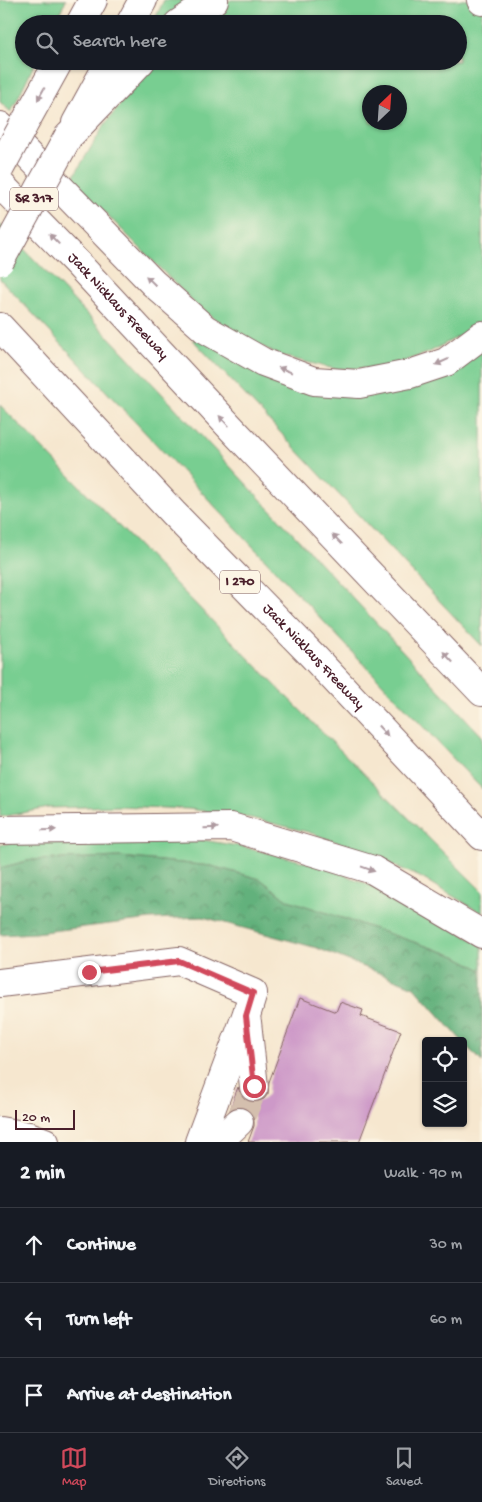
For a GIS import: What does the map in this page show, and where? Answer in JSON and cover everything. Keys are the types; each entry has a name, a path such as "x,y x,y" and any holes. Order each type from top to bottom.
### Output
{"main road":[{"path":"85,15 93,0"},
{"path":"135,15 144,0"},
{"path":"192,15 214,0"},
{"name":"SR 317","path":"0,168 12,126 52,70"},
{"name":"SR 317","path":"0,261 105,70"},
{"path":"68,137 132,70"},
{"path":"12,126 153,284 205,329 263,362 314,381 359,384 410,374 446,362 482,335"},
{"name":"Jack Nicklaus Freeway","path":"0,184 78,264 225,422 482,692"},
{"name":"Jack Nicklaus Freeway","path":"0,327 173,513 311,654 482,836"},
{"path":"0,353 311,654"},
{"path":"0,830 231,827 373,870 482,934"},
{"path":"0,983 179,961 253,993 199,1142"},
{"path":"246,1016 254,1086"},
{"path":"218,1142 239,1122"},
{"path":"0,1131 29,1136 45,1142"}],"green space":[{"path":"0,0 66,0 58,15 15,15 15,70 32,70 11,112 0,102"},
{"path":"164,0 187,0 169,15 157,15"},
{"path":"231,0 469,0 482,10 482,321 476,327 428,353 384,368 335,369 281,356 231,331 198,307 72,179 105,124 147,70 467,70 467,15 208,15"},
{"path":"0,224 108,336 482,736 482,789 0,279"},
{"path":"199,334 295,383 482,348 482,646 193,340"},
{"path":"0,405 284,694 482,891 482,913 420,877 362,851 308,832 251,818 189,809 119,806 49,808 0,817"},
{"path":"191,838 244,847 326,867 394,895 482,945 482,970 456,956 288,900 260,879 211,866 121,857 31,860 0,868 0,845 21,841"},
{"path":"121,857 211,866 260,879 288,900 456,956 482,970 482,1062 467,1047 467,1037 458,1037 414,987 317,948 203,917 151,919 35,933 0,935 0,868 31,860"}],"building":[{"path":"300,998 336,1012 340,1002 363,1010 361,1016 401,1031 359,1142 248,1142 254,1126 254,1118 251,1112 243,1107 236,1107 230,1110 238,1087 241,1096 248,1101 256,1102 264,1099 268,1094 269,1082"}],"tunnel":[{"path":"239,1122 254,1087"}],"route":[{"path":"89,972 179,961 253,993 246,1016 254,1086"}]}
